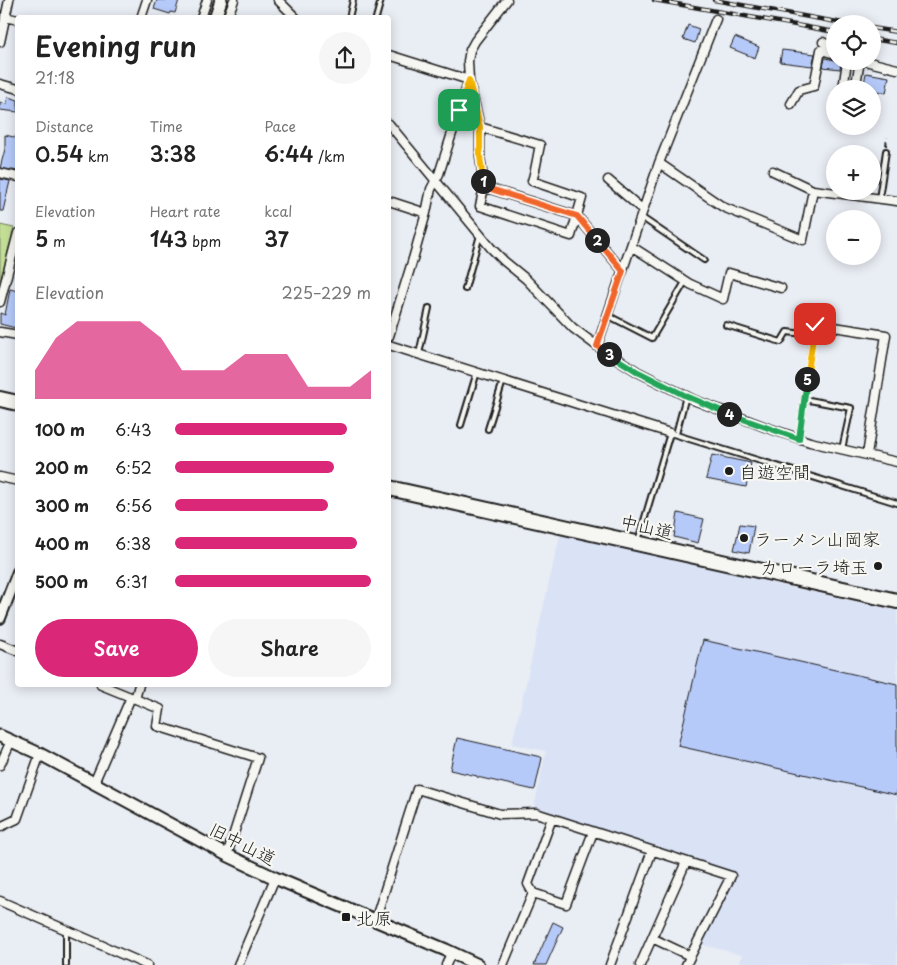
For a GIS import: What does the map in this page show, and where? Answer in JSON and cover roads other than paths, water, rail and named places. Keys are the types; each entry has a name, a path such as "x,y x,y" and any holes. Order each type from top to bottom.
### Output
{"highway":[{"path":"0,400 15,402"},
{"name":"中山道","path":"391,488 897,601"}],"main road":[{"path":"216,15 221,0"},
{"name":"旧中山道","path":"0,736 40,754 227,856 478,965"}],"street":[{"path":"0,42 9,0"},
{"path":"142,15 146,0"},
{"path":"202,15 207,0"},
{"path":"229,15 234,0"},
{"path":"278,0 293,15"},
{"path":"480,127 540,145 532,181 582,198 571,236 480,206 484,187 480,156 480,127 469,80 468,61 470,50 475,41 507,0"},
{"path":"5,18 15,20"},
{"path":"597,346 659,163 716,19"},
{"path":"791,104 799,90 814,86 821,50 826,52"},
{"path":"391,56 469,80"},
{"path":"881,65 897,69"},
{"path":"391,329 426,213 431,189 439,174 469,80"},
{"path":"0,84 15,87"},
{"path":"391,126 499,256 526,279 573,328 597,346 638,372 686,396 768,428 799,439 842,450 897,459"},
{"path":"659,163 724,207 803,240 813,190"},
{"path":"772,171 813,190 826,192"},
{"path":"0,173 15,176"},
{"path":"608,180 642,214"},
{"path":"484,187 577,216 623,271"},
{"path":"881,199 897,201"},
{"path":"391,202 426,213"},
{"path":"0,302 15,244"},
{"path":"631,246 686,281 723,299 729,272 781,288"},
{"path":"813,335 815,324 886,335 867,455"},
{"path":"0,332 15,334"},
{"path":"391,346 673,433"},
{"path":"0,477 15,480"},
{"path":"0,618 3,599 15,577"},
{"path":"0,644 15,650"},
{"path":"106,687 160,709 157,726 258,758 227,856"},
{"path":"94,783 138,687"},
{"path":"0,765 11,742"},
{"path":"0,827 17,819 40,754"},
{"path":"375,921 417,789 500,814 536,813 731,876 686,965"},
{"path":"552,818 528,884 533,893 566,904 593,832"},
{"path":"610,965 652,851"},
{"path":"640,965 686,862"},
{"path":"238,965 275,878"},
{"path":"503,965 533,893"},
{"path":"0,900 147,965"},
{"path":"652,938 690,956"},
{"path":"446,965 451,953"}],"lane":[{"path":"350,15 354,0"},
{"path":"377,15 381,0"},
{"path":"881,185 886,151"},
{"path":"642,214 704,260"},
{"path":"465,288 480,235"},
{"path":"607,315 652,338 686,281"},
{"path":"419,354 429,308"},
{"path":"726,325 781,342 787,332 813,335 799,439"},
{"path":"461,425 477,372"},
{"path":"488,429 504,380"},
{"path":"638,543 686,396"},
{"path":"804,399 852,408 842,450"},
{"path":"673,433 897,502"},
{"path":"66,930 66,965"}],"railway":[{"path":"654,0 826,30"},
{"path":"714,0 826,20"},
{"path":"881,29 897,32"},
{"path":"881,40 897,43"}],"place":[{"name":"自遊空間","path":"729,471"},
{"name":"ラーメン山岡家","path":"744,538"},
{"name":"カローラ埼玉","path":"878,566"},
{"name":"北原","path":"346,917"}]}
